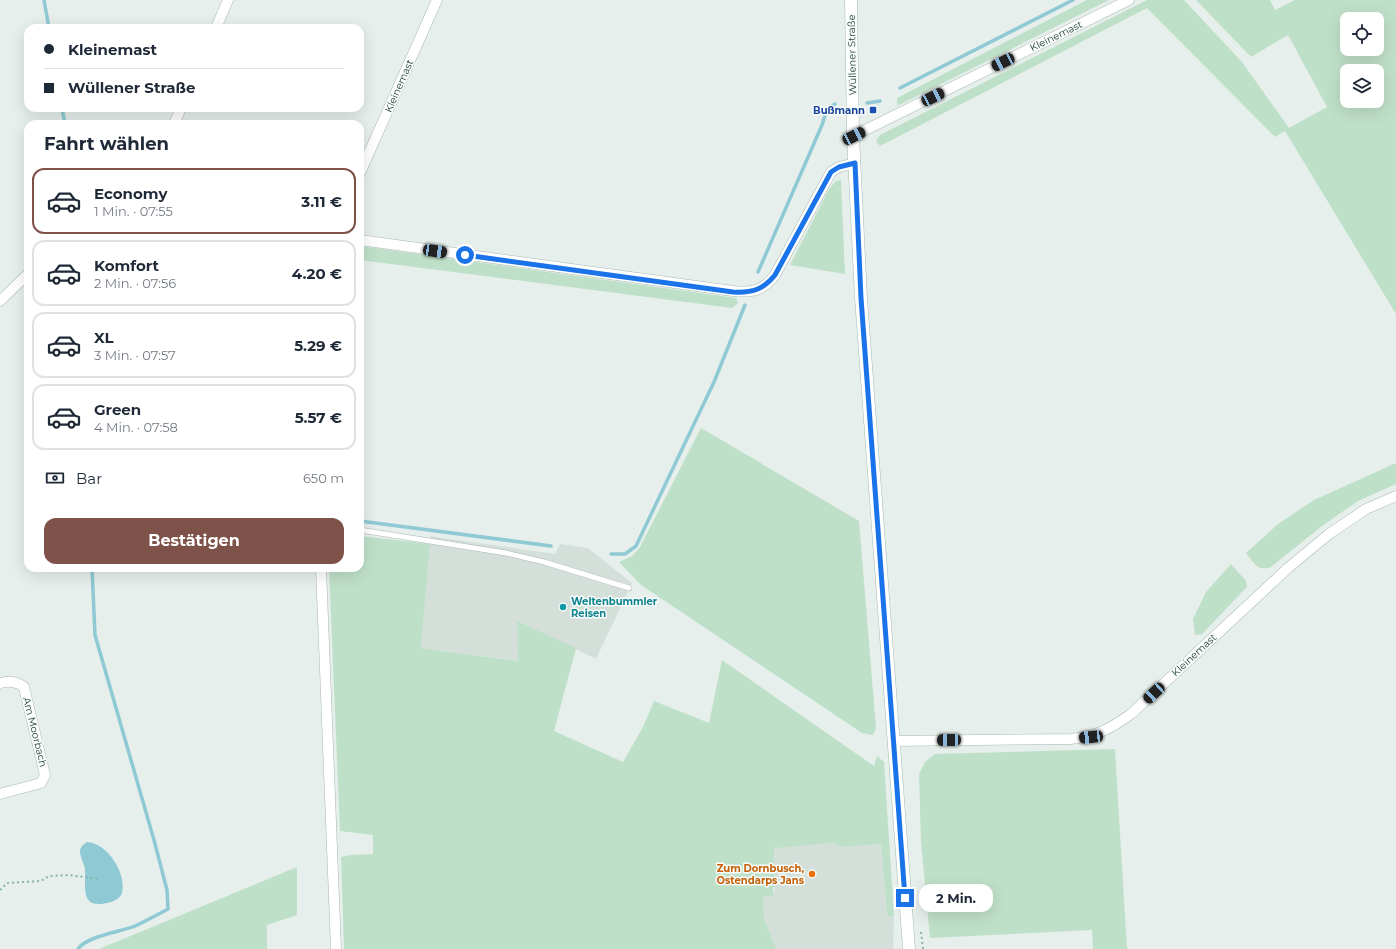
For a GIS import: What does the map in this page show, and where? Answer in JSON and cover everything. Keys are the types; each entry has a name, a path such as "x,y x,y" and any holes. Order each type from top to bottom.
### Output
{"main road":[{"name":"Wüllener Straße","path":"851,0 854,136 861,298 909,949"}],"street":[{"path":"218,24 228,0"},
{"name":"Kleinemast","path":"364,164 437,0"},
{"name":"Kleinemast","path":"854,136 1129,0"},
{"path":"364,241 733,292 754,292 768,284 775,275 831,172 839,167 855,163"},
{"path":"0,302 24,278"},
{"name":"Kleinemast","path":"894,741 1071,739 1091,737 1112,728 1131,714 1288,568 1329,534 1366,509 1396,496"},
{"path":"321,572 336,949"},
{"name":"Am Moorbach","path":"0,683 9,681 18,683 24,687 45,775 41,783 0,794"}],"lane":[{"path":"364,531 506,553 544,562 629,588"}],"path":[{"path":"0,890 7,883 16,881 41,881 49,876 84,876 99,879"}],"shaded area":[{"path":"430,536 555,554 560,544 588,548 632,583 596,659 517,621 519,661 421,648"},
{"path":"833,843 840,847 881,844 887,914 891,917 894,916 893,949 775,949 775,945 764,919 763,897 774,896 774,847"}],"green space":[{"path":"1087,0 1109,0 897,106 897,98"},
{"path":"1147,0 1184,0 1242,62 1289,128 1327,107 1288,35 1251,57 1196,0 1270,0 1275,10 1295,0 1396,0 1396,314 1285,131 1275,137 1147,8 880,146 876,141 880,135"},
{"path":"841,180 845,274 790,265 829,189 836,181"},
{"path":"364,247 736,298 738,303 732,308 364,261"},
{"path":"701,428 859,521 876,728 873,735 862,733 641,585 619,562 632,556 640,547"},
{"path":"1396,463 1396,484 1358,501 1322,526 1271,567 1263,568 1257,566 1246,553 1278,524 1314,500"},
{"path":"364,536 430,544 421,648 518,661 517,621 576,648 554,731 623,762 643,727 654,701 709,723 722,660 874,766 877,756 884,762 894,916 891,917 887,915 881,844 840,847 833,843 774,848 774,896 763,897 764,919 775,945 775,949 344,949 341,857 373,854 373,835 340,831 329,572 364,572"},
{"path":"1231,564 1246,581 1247,587 1202,634 1195,635 1193,619 1206,592"},
{"path":"1115,749 1127,949 1093,949 1092,930 930,938 921,842 919,774 925,762 935,754"},
{"path":"297,867 297,915 267,925 267,949 99,949"}],"water":[{"path":"87,842 102,848 108,853 118,868 123,885 122,893 116,900 101,904 89,901 86,896 85,869 80,850 81,847"}],"waterway":[{"path":"44,0 48,24"},
{"path":"900,88 1073,0"},
{"path":"867,103 880,101"},
{"path":"758,272 826,113 835,104"},
{"path":"63,112 64,120"},
{"path":"611,554 625,554 636,546 714,382 745,305"},
{"path":"364,522 551,546"},
{"path":"78,949 89,941 135,926 168,909 167,890 154,840 95,635 92,572"}],"place":[{"name":"Bußmann","path":"873,110"},
{"name":"Weltenbummler Reisen","path":"563,607"},
{"name":"Zum Dornbusch, Ostendarps Jans","path":"812,874"}],"route":[{"path":"465,255 733,292 754,292 768,284 775,275 788,254 815,199 831,172 839,167 855,163 861,298 905,898"}]}
